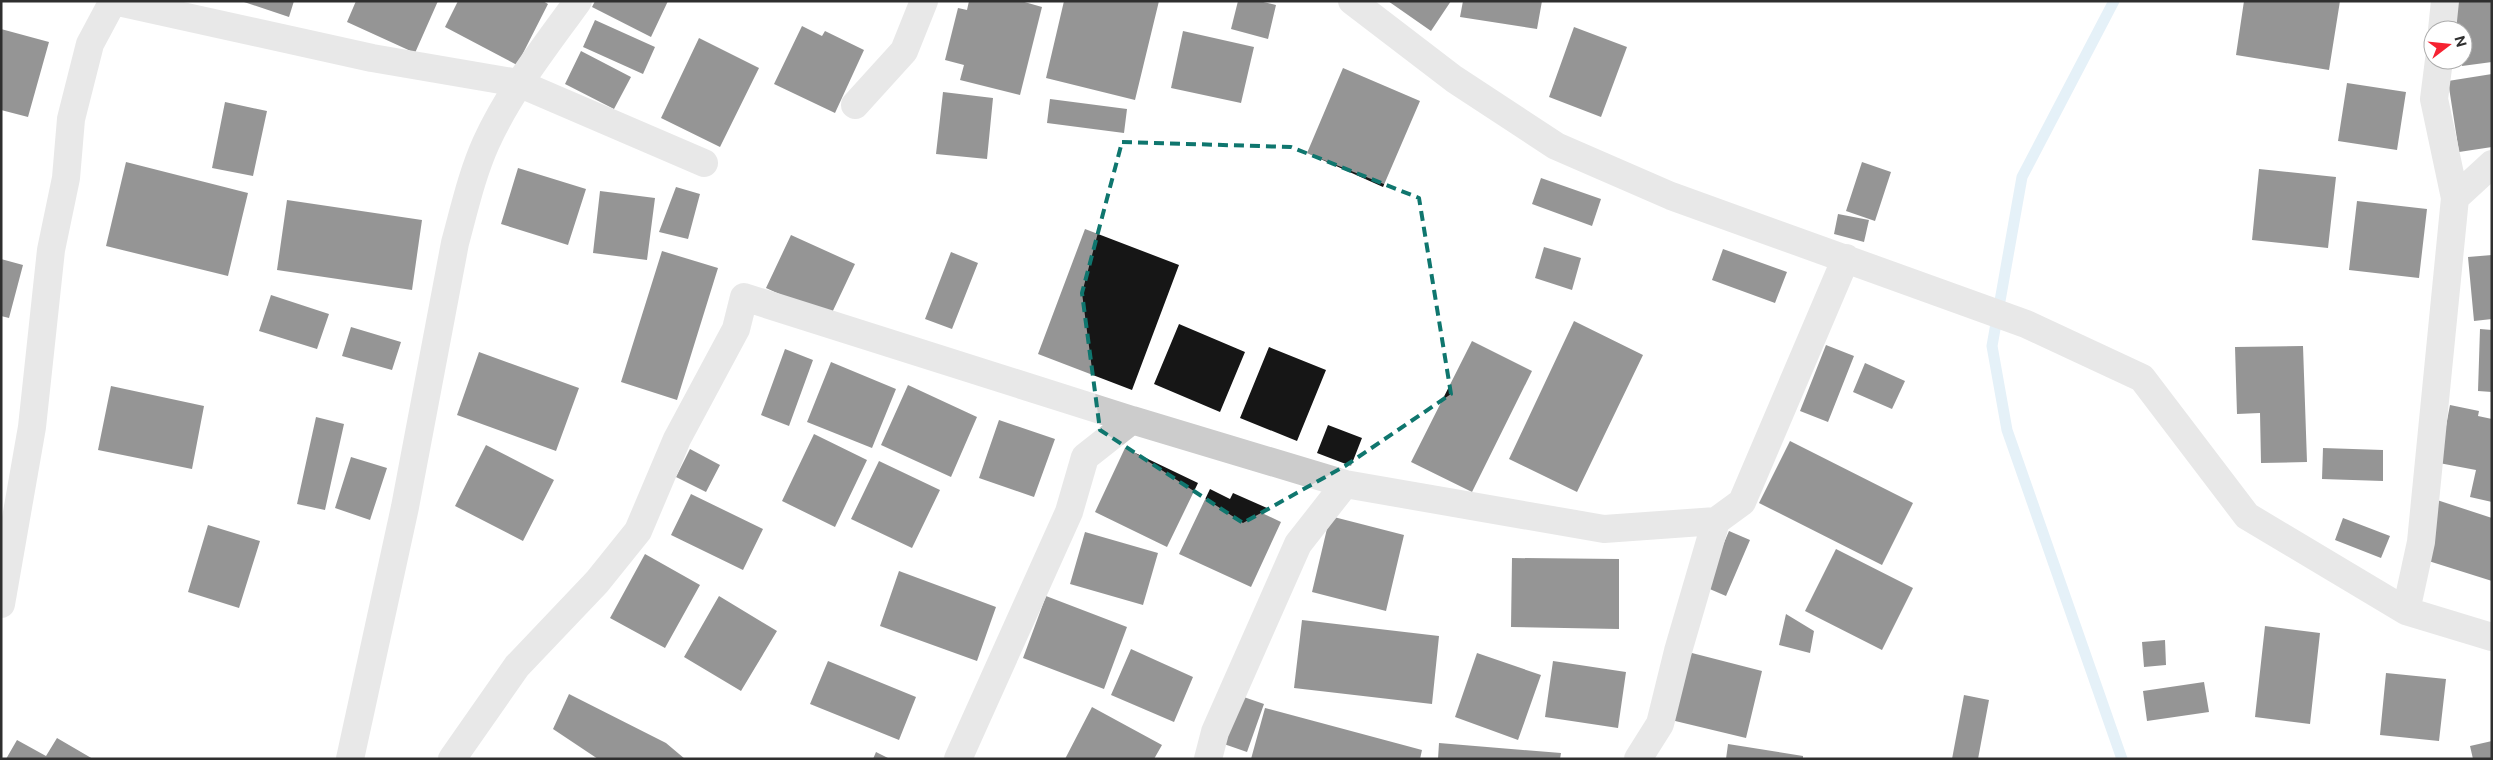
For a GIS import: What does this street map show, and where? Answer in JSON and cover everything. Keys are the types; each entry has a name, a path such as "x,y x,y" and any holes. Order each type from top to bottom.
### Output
{"street":[{"path":"1,604 32,427 51,250 66,178 71,119 90,44 113,1 372,58 518,83 704,163"},
{"path":"350,759 405,507 455,243 486,144 518,83 578,1"},
{"path":"856,105 904,51 924,1"},
{"path":"1352,1 1454,79 1556,146 1670,196 2026,324 2142,378 2247,516 2406,611 2492,637"},
{"path":"2443,20 2445,1"},
{"path":"2406,611 2421,542 2455,198 2434,100 2437,70"},
{"path":"2455,198 2492,164"},
{"path":"452,759 517,666 597,582 638,531 677,439 736,329 744,297 1132,420 1346,484 1604,529 1716,521 1742,502 1846,258"},
{"path":"958,759 1070,512 1085,457 1132,420"},
{"path":"1208,759 1215,732 1298,544 1346,484"},
{"path":"1638,759 1660,724 1678,651 1716,521"}],"highlighted area":[{"path":"1122,142 1291,147 1419,198 1451,394 1345,466 1243,523 1100,430 1082,293"}],"building":[{"path":"241,1 294,1 289,17"},
{"path":"356,1 438,1 415,53 347,22"},
{"path":"458,1 543,1 548,4 517,65 445,27"},
{"path":"595,1 668,1 651,37 592,7"},
{"path":"969,1 1021,1 1042,7 1020,95 960,80 964,65 945,60 958,8 967,10"},
{"path":"1064,1 1159,1 1135,100 1046,78"},
{"path":"1238,1 1259,1 1276,5 1268,39 1231,29"},
{"path":"1388,1 1451,1 1431,31"},
{"path":"1463,1 1542,1 1537,29 1460,17"},
{"path":"2244,1 2340,1 2329,70 2236,55"},
{"path":"2454,1 2492,1 2492,62 2473,65 2473,20 2456,20"},
{"path":"595,20 655,47 643,74 583,47"},
{"path":"802,26 822,36 825,31 864,50 835,113 774,84"},
{"path":"1574,27 1627,47 1601,117 1549,97"},
{"path":"1,29 49,42 28,117 1,110"},
{"path":"1183,31 1254,47 1241,103 1171,88"},
{"path":"699,38 759,68 720,147 661,118"},
{"path":"581,51 631,77 614,109 565,84"},
{"path":"1343,68 1420,101 1383,187 1307,153"},
{"path":"2492,74 2492,147 2459,152 2448,81"},
{"path":"2347,83 2406,92 2397,150 2338,141"},
{"path":"943,92 993,98 987,159 936,154"},
{"path":"1050,99 1127,109 1124,133 1047,123"},
{"path":"225,102 267,111 253,176 212,168"},
{"path":"126,162 248,193 228,276 106,246"},
{"path":"1862,162 1891,172 1875,221 1846,211"},
{"path":"518,168 586,189 568,245 501,224"},
{"path":"2259,169 2336,177 2328,248 2252,240"},
{"path":"1541,178 1601,199 1592,226 1532,204"},
{"path":"676,187 700,194 688,239 659,232"},
{"path":"600,191 655,198 647,260 593,253"},
{"path":"287,200 422,220 412,290 277,270"},
{"path":"2357,201 2427,209 2419,278 2349,270"},
{"path":"1838,214 1869,220 1864,242 1834,234"},
{"path":"1085,229 1179,265 1132,390 1038,354"},
{"path":"791,235 855,264 830,317 766,288"},
{"path":"1544,247 1581,258 1572,290 1535,278"},
{"path":"1723,249 1787,272 1775,303 1712,280"},
{"path":"662,251 718,268 677,400 621,382"},
{"path":"951,252 978,263 952,329 925,319"},
{"path":"2492,255 2492,319 2474,321 2468,257"},
{"path":"1,259 23,265 9,318 1,316"},
{"path":"271,295 329,314 317,349 259,331"},
{"path":"1574,321 1643,355 1577,492 1509,459"},
{"path":"1179,324 1245,352 1220,412 1154,384"},
{"path":"351,327 401,342 392,370 342,356"},
{"path":"2480,329 2492,330 2492,392 2478,391"},
{"path":"1472,341 1532,371 1472,492 1411,462"},
{"path":"1826,345 1854,356 1828,422 1800,411"},
{"path":"2303,346 2307,462 2261,463 2260,413 2237,414 2235,347"},
{"path":"1269,347 1326,370 1297,441 1240,418"},
{"path":"785,349 813,360 789,426 761,415"},
{"path":"479,352 579,388 556,451 457,415"},
{"path":"831,362 896,389 872,448 807,422"},
{"path":"1865,363 1905,381 1892,409 1853,392"},
{"path":"908,385 977,417 951,477 881,445"},
{"path":"111,386 204,406 192,469 98,450"},
{"path":"2450,405 2479,411 2478,416 2492,419 2492,502 2470,497 2476,470 2439,463"},
{"path":"316,417 344,424 325,510 297,504"},
{"path":"999,420 1055,439 1034,497 979,478"},
{"path":"1328,425 1362,438 1351,466 1317,453"},
{"path":"814,434 867,460 835,527 782,501"},
{"path":"1790,441 1913,503 1882,565 1759,503"},
{"path":"486,445 554,480 523,541 455,506"},
{"path":"1125,448 1198,483 1167,547 1095,512"},
{"path":"2323,448 2383,450 2383,481 2322,479"},
{"path":"690,449 720,465 706,492 676,477"},
{"path":"351,457 387,468 370,520 335,508"},
{"path":"879,461 940,490 912,548 851,519"},
{"path":"1210,489 1230,499 1233,493 1267,508 1264,514 1281,522 1251,587 1179,554"},
{"path":"691,494 763,529 743,570 671,535"},
{"path":"2437,500 2492,518 2492,581 2419,558"},
{"path":"1330,516 1404,535 1386,611 1312,592"},
{"path":"2343,518 2390,536 2381,558 2335,540"},
{"path":"208,525 260,541 239,608 188,592"},
{"path":"1729,531 1750,540 1726,596 1705,587"},
{"path":"1085,532 1158,553 1143,605 1070,584"},
{"path":"1836,549 1913,588 1882,650 1805,611"},
{"path":"645,554 700,585 665,648 610,618"},
{"path":"1512,558 1619,559 1619,629 1511,627"},
{"path":"899,571 996,607 977,661 880,626"},
{"path":"719,596 777,631 741,691 684,657"},
{"path":"1046,596 1127,627 1104,689 1023,658"},
{"path":"1786,614 1814,631 1810,653 1779,645"},
{"path":"1302,620 1439,636 1432,704 1294,688"},
{"path":"2265,626 2320,633 2310,724 2255,717"},
{"path":"2165,640 2166,665 2144,667 2142,642"},
{"path":"1131,649 1193,677 1174,722 1111,695"},
{"path":"1688,652 1762,671 1746,738 1671,720"},
{"path":"1477,653 1541,675 1518,740 1455,717"},
{"path":"828,661 916,697 899,740 810,704"},
{"path":"1553,661 1626,672 1618,728 1545,717"},
{"path":"2386,673 2446,679 2439,741 2380,735"},
{"path":"2204,682 2209,712 2147,721 2143,691"},
{"path":"569,694 666,743 685,759 598,759 553,729"},
{"path":"1238,695 1264,704 1247,752 1221,743"},
{"path":"1964,695 1989,700 1978,759 1952,759"},
{"path":"1092,707 1162,745 1154,759 1065,759"},
{"path":"1265,708 1422,750 1420,759 1251,759"},
{"path":"57,738 93,759 6,759 17,740 46,756"},
{"path":"2492,741 2492,759 2473,759 2470,746"},
{"path":"1439,743 1561,753 1560,759 1438,759"},
{"path":"1728,744 1803,756 1803,759 1726,759"},
{"path":"876,752 890,759 873,759"}],"waterway":[{"path":"2114,1 2022,177 1992,346 2007,430 2122,759"}]}
